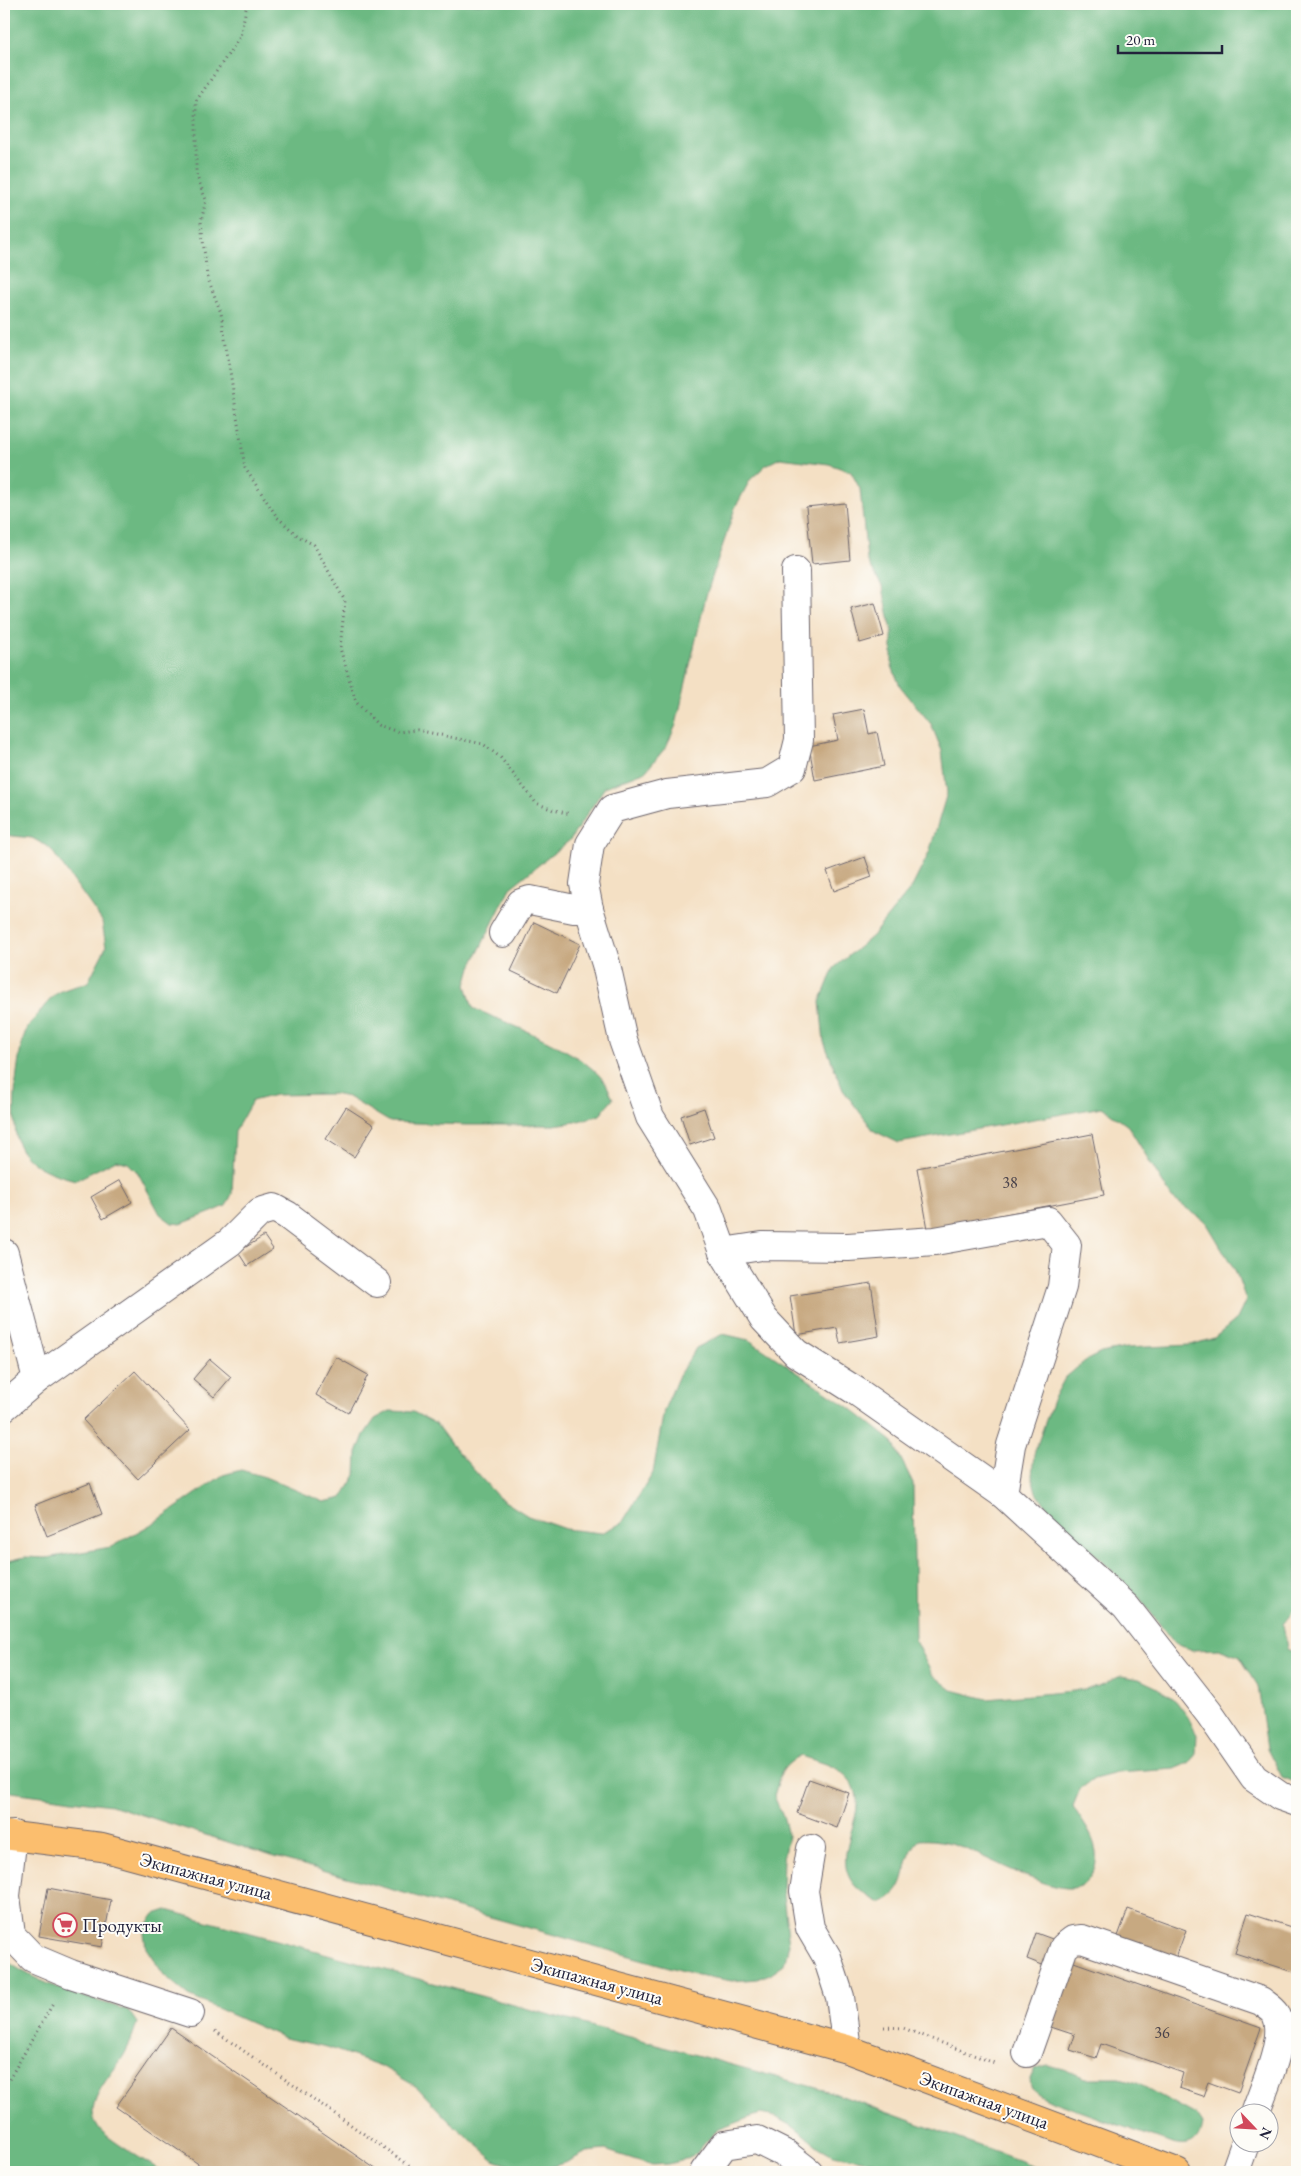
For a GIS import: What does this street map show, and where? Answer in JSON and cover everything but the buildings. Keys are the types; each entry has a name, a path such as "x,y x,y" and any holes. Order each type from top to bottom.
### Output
{"main road":[{"name":"Экипажная улица","path":"8,1835 102,1847 846,2049 1177,2172"}],"lane":[{"path":"796,571 799,740 792,768 767,783 667,794 612,809 590,844 584,884 589,909 606,964 623,1040 650,1117 708,1210 723,1252 764,1319 796,1353 856,1391 1003,1494 1126,1607 1209,1712 1254,1778 1280,1796 1297,1802"},
{"path":"503,932 522,903 530,900 574,909 589,909"},
{"path":"5,1404 37,1379 230,1242 260,1212 274,1208 287,1215 377,1283"},
{"path":"723,1252 762,1246 848,1247 935,1241 1048,1221 1066,1245 1062,1287 1011,1445 1003,1494"},
{"path":"4,1253 37,1379"},
{"path":"8,1835 6,1896 11,1935 33,1958 71,1974 190,2013"},
{"path":"811,1849 804,1891 810,1928 826,1957 840,1997 846,2049"},
{"path":"1027,2053 1064,1947 1072,1940 1082,1939 1261,2001 1275,2012 1280,2027 1278,2044 1258,2104"},
{"path":"704,2172 724,2145 757,2140 787,2155 809,2172"},
{"path":"1235,2172 1241,2154"}],"path":[{"path":"247,4 240,37 196,101 196,174 206,200 201,222 207,276 221,313 245,468 276,517 298,536 314,546 345,601 340,648 356,702 378,724 398,732 417,730 484,744 500,757 536,802 553,810 572,814"},
{"path":"4,2088 71,1974"},
{"path":"190,2013 419,2172"},
{"path":"846,2049 880,2027 903,2028 1003,2066 1018,2063 1027,2053"}],"green space":[{"path":"4,4 1297,4 1297,1607 1283,1624 1287,1649 1297,1654 1297,1783 1282,1777 1267,1748 1258,1686 1240,1657 1219,1649 1193,1650 1175,1644 1137,1595 1051,1512 1036,1492 1032,1476 1034,1454 1053,1400 1065,1378 1085,1361 1101,1353 1126,1348 1191,1345 1214,1338 1237,1319 1246,1300 1236,1272 1206,1222 1172,1198 1128,1126 1102,1107 899,1143 874,1131 843,1090 824,1042 820,1002 834,968 872,936 912,887 929,853 947,793 942,751 931,724 900,686 892,666 892,631 883,588 867,560 860,489 851,472 829,464 780,458 766,465 750,480 735,508 706,596 676,725 666,747 646,771 605,787 570,840 510,888 471,967 466,985 473,1008 562,1048 593,1069 605,1083 613,1099 600,1115 575,1122 554,1125 466,1125 390,1122 348,1097 333,1094 275,1095 252,1101 235,1131 232,1194 226,1206 181,1224 172,1223 160,1214 138,1173 128,1163 116,1160 76,1180 42,1168 27,1158 18,1143 15,1119 15,1088 25,1033 39,1012 56,994 88,982 106,947 102,921 50,848 32,838 4,835"},
{"path":"723,1334 749,1340 849,1407 892,1441 913,1483 915,1641 932,1674 952,1690 987,1699 1074,1691 1099,1686 1121,1676 1139,1679 1158,1688 1176,1701 1188,1717 1197,1735 1196,1753 1189,1763 1175,1769 1117,1773 1094,1779 1080,1789 1073,1806 1091,1837 1096,1857 1094,1870 1089,1879 1084,1883 1072,1888 1047,1884 957,1845 948,1842 919,1840 909,1858 897,1891 890,1898 880,1903 855,1886 846,1868 846,1853 857,1809 856,1795 851,1782 837,1769 801,1756 789,1764 782,1772 774,1796 784,1819 788,1836 783,1858 782,1887 789,1944 784,1964 770,1974 757,1979 732,1981 698,1975 275,1857 111,1805 4,1791 4,1562 25,1557 46,1558 111,1547 157,1521 223,1475 241,1470 265,1477 324,1502 342,1498 356,1475 357,1453 364,1435 375,1419 390,1411 413,1412 436,1424 450,1443 498,1497 528,1516 565,1529 601,1533 622,1523 653,1473 664,1410 679,1375 696,1348"},
{"path":"167,1910 831,2092 1051,2172 892,2172 874,2162 833,2155 819,2147 791,2125 776,2117 760,2114 717,2130 696,2153 681,2161 668,2164 652,2165 605,2150 587,2152 567,2162 534,2172 496,2161 449,2121 417,2087 381,2066 327,2047 284,2038 189,1996 164,1975 146,1948 144,1933 146,1926 155,1914"},
{"path":"4,1959 48,1984 128,2010 137,2023 126,2051 96,2098 93,2107 93,2117 97,2126 109,2137 163,2172 4,2172"},
{"path":"1047,2065 1086,2078 1119,2078 1137,2083 1196,2115 1202,2124 1199,2136 1189,2145 1172,2144 1054,2102 1031,2088 1030,2079 1035,2068"}],"place":[{"name":"Продукты","path":"65,1925"}]}
